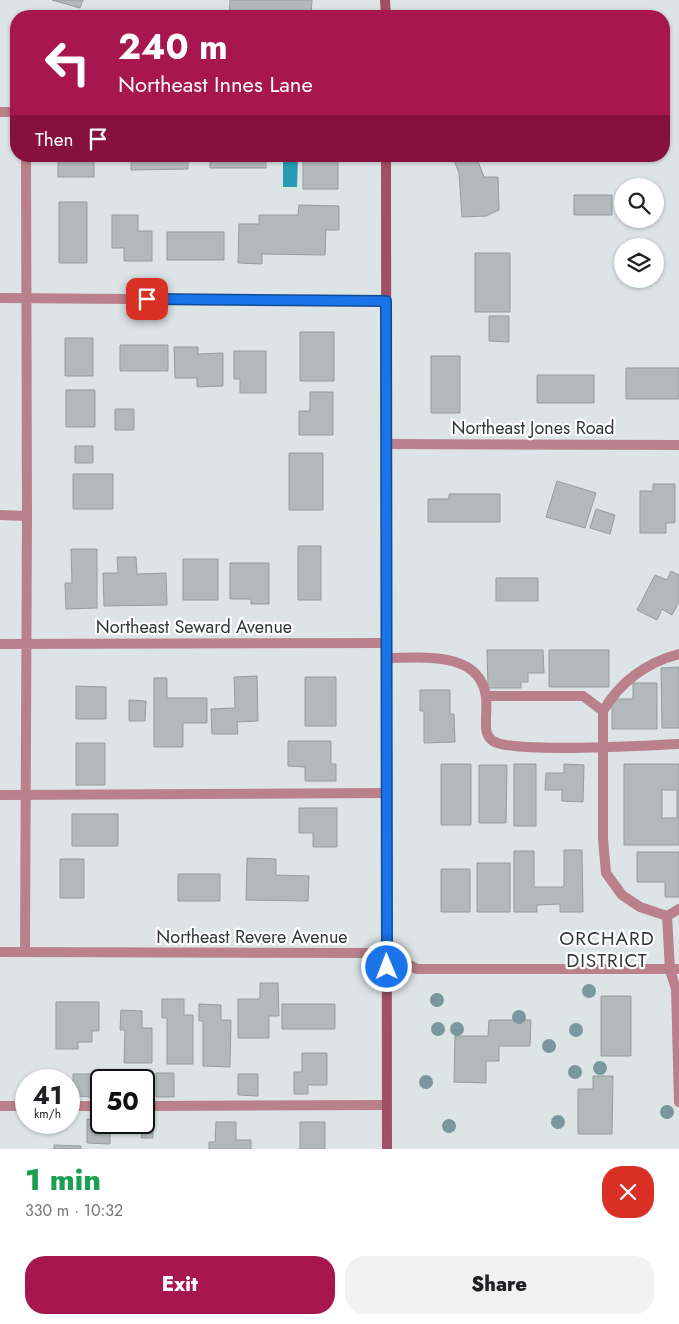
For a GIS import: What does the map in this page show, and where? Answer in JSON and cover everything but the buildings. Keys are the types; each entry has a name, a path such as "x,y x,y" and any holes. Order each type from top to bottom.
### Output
{"main road":[{"path":"386,162 387,1149"}],"street":[{"path":"25,952 26,162"},
{"path":"0,298 386,301"},
{"name":"Northeast Jones Road","path":"387,444 679,445"},
{"path":"0,515 27,516"},
{"name":"Northeast Seward Avenue","path":"0,644 387,643"},
{"path":"679,654 659,659 638,672 613,694 603,710 603,839 606,873 622,895 640,907 667,916 679,909"},
{"path":"387,658 439,658 462,663 479,678 486,696 486,731 492,740 509,746 603,748 679,744"},
{"path":"486,696 583,696 603,710"},
{"path":"0,796 387,793"},
{"path":"667,916 675,970 679,1102"},
{"name":"Northeast Revere Avenue","path":"0,952 387,953 417,969 675,970"},
{"path":"155,1106 387,1105"},
{"path":"0,1106 15,1106"}],"water":[{"path":"283,162 298,162 297,187 283,187"}],"district":[{"name":"ORCHARD DISTRICT","path":"607,949"}],"route":[{"path":"147,299 386,301 387,967"}]}
